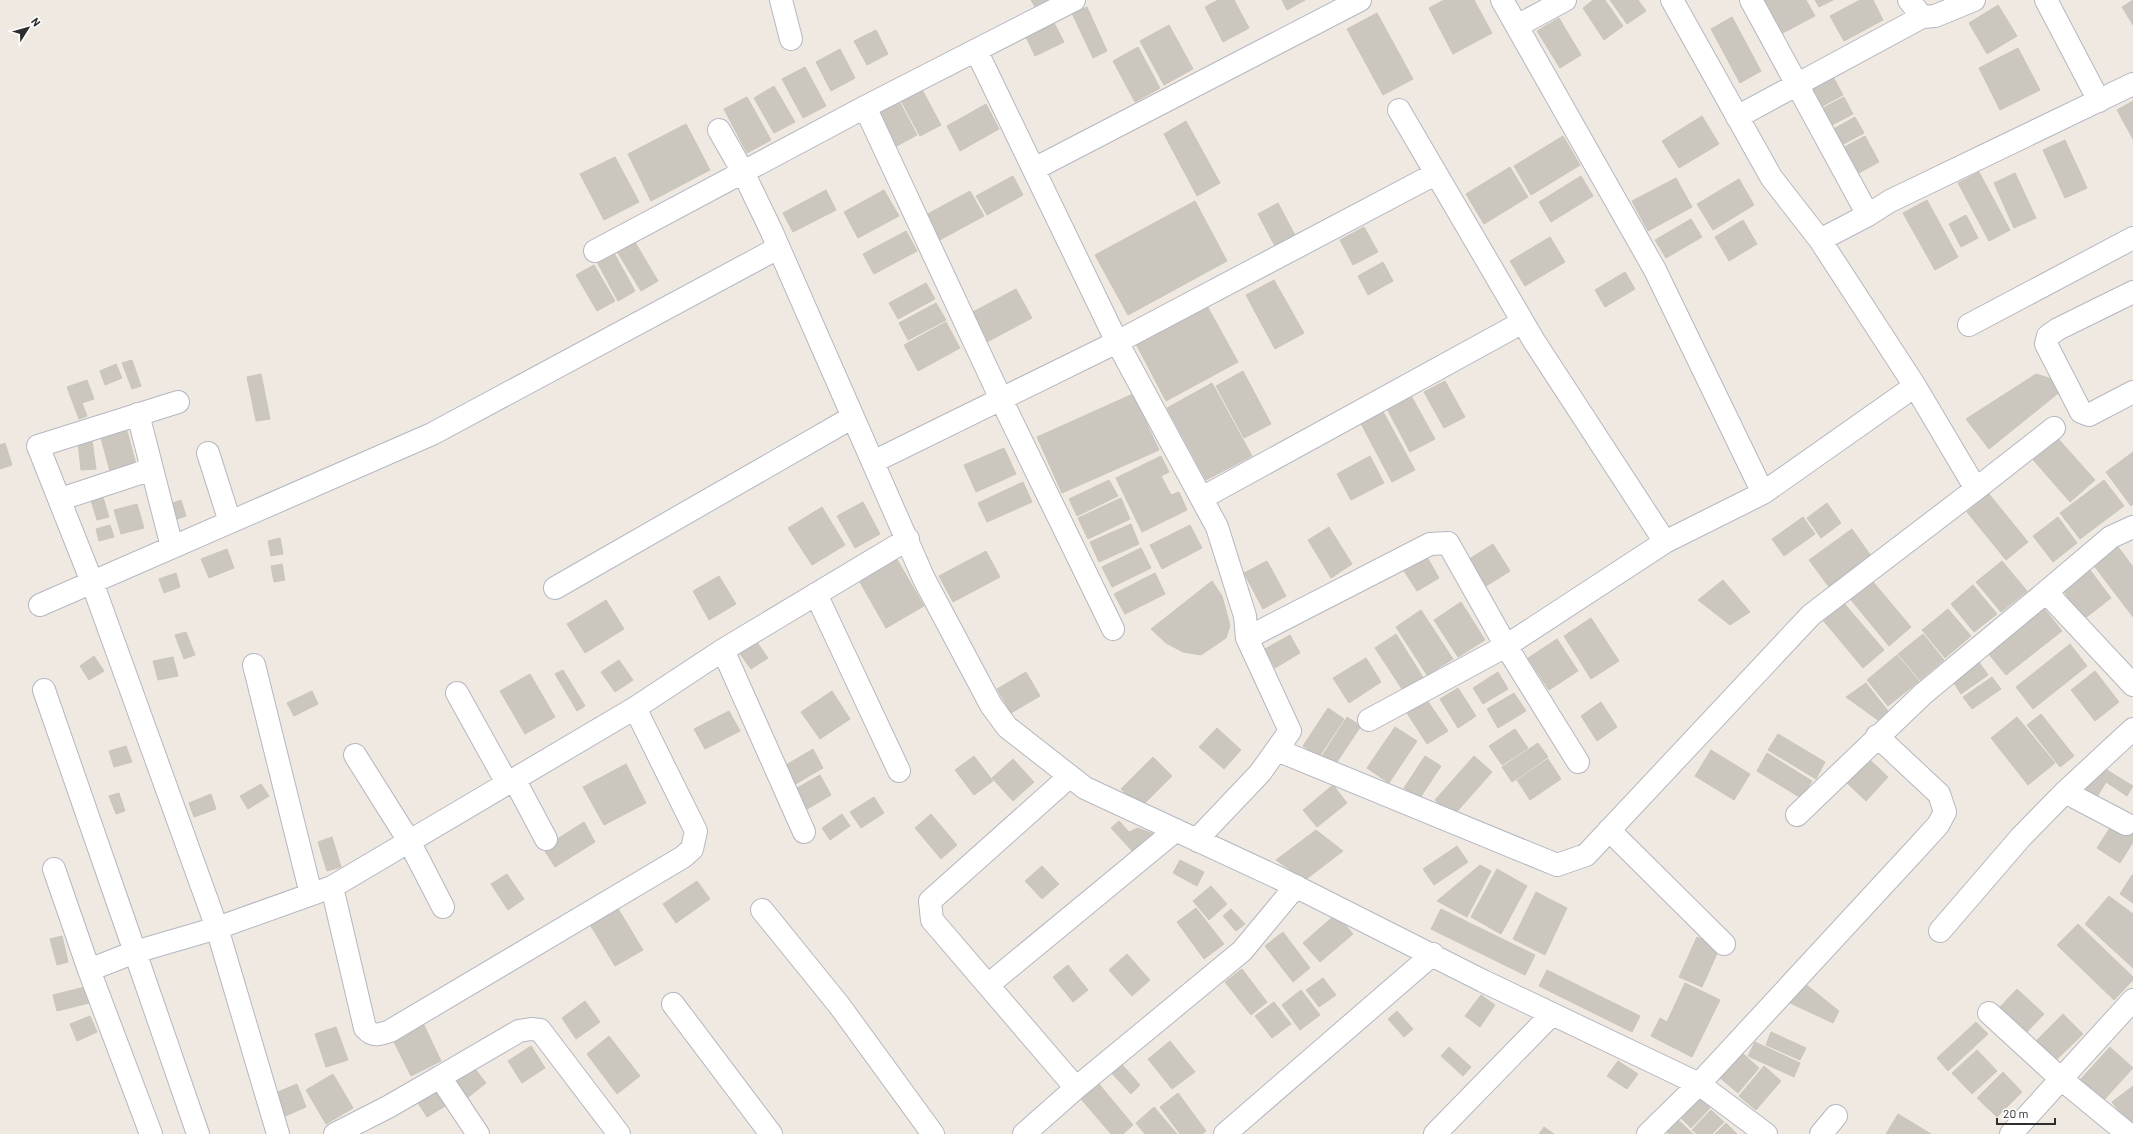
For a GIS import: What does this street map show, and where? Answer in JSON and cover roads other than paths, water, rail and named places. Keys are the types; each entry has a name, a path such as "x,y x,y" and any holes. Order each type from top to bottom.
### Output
{"street":[{"path":"781,0 791,39"},
{"path":"596,251 865,107 1074,0"},
{"path":"1034,169 1360,0"},
{"path":"1502,0 1655,270 1763,493"},
{"path":"1517,26 1564,0"},
{"path":"1672,0 1771,177 1820,240 1914,386 1976,489"},
{"path":"1751,0 1868,215"},
{"path":"1909,0 1922,17"},
{"path":"1738,117 1922,17 1935,16 1974,0"},
{"path":"2046,0 2098,101"},
{"path":"976,50 1117,342 1217,527 1245,616 1247,638 1290,731 1260,773 1203,833 1198,841"},
{"path":"1820,240 1868,215 1890,201 2133,84"},
{"path":"865,107 1001,399 1113,629"},
{"path":"1399,110 1435,174 1523,322 1665,542"},
{"path":"719,130 743,172 778,248 872,462 908,539 924,579 991,705 1007,727 1085,788 1296,886 1552,1014 1699,1084 1766,1134"},
{"path":"872,462 1117,342 1435,174"},
{"path":"1969,325 2133,238"},
{"path":"40,605 432,434 778,248"},
{"path":"2133,292 2058,329 2048,336 2046,344 2081,412 2089,415 2133,392"},
{"path":"1202,498 1523,322"},
{"path":"1369,720 1506,646 1665,542 1763,493 1914,386"},
{"path":"178,402 38,446 61,499 92,582 217,928 278,1134"},
{"path":"138,414 172,547"},
{"path":"555,588 853,417"},
{"path":"1277,750 1557,865 1586,855 1811,614 2054,428"},
{"path":"208,453 230,522"},
{"path":"61,499 152,469"},
{"path":"1797,815 1877,736 1923,694 2111,537 2133,527"},
{"path":"89,970 135,952 217,928 332,887 635,708 723,650 908,539"},
{"path":"1247,638 1430,544 1444,542 1448,543 1506,646 1578,762"},
{"path":"2046,592 2133,684"},
{"path":"816,594 899,771"},
{"path":"723,650 804,832"},
{"path":"254,665 312,894"},
{"path":"44,690 198,1134"},
{"path":"457,693 546,839"},
{"path":"332,887 365,1028 369,1033 375,1035 382,1034 692,849 696,831 635,708"},
{"path":"1940,931 2021,837 2065,792 2133,729"},
{"path":"1648,1134 1699,1084 1938,825 1945,812 1939,794 1877,736"},
{"path":"355,755 409,841 443,906"},
{"path":"1070,776 930,901 932,920 1076,1088"},
{"path":"2065,792 2126,824"},
{"path":"988,985 1176,830"},
{"path":"1609,830 1724,944"},
{"path":"54,869 89,970 151,1134"},
{"path":"1024,1134 1076,1088 1242,951 1296,886"},
{"path":"762,910 839,1005 933,1134"},
{"path":"1225,1134 1432,954"},
{"path":"2011,1134 2060,1078 2133,1000"},
{"path":"673,1004 771,1134"},
{"path":"1989,1013 2060,1078 2128,1134"},
{"path":"1435,1134 1552,1014"},
{"path":"337,1134 388,1107 519,1032 531,1029 540,1030 619,1134"},
{"path":"440,1077 478,1134"},
{"path":"1821,1134 1836,1116"}]}
